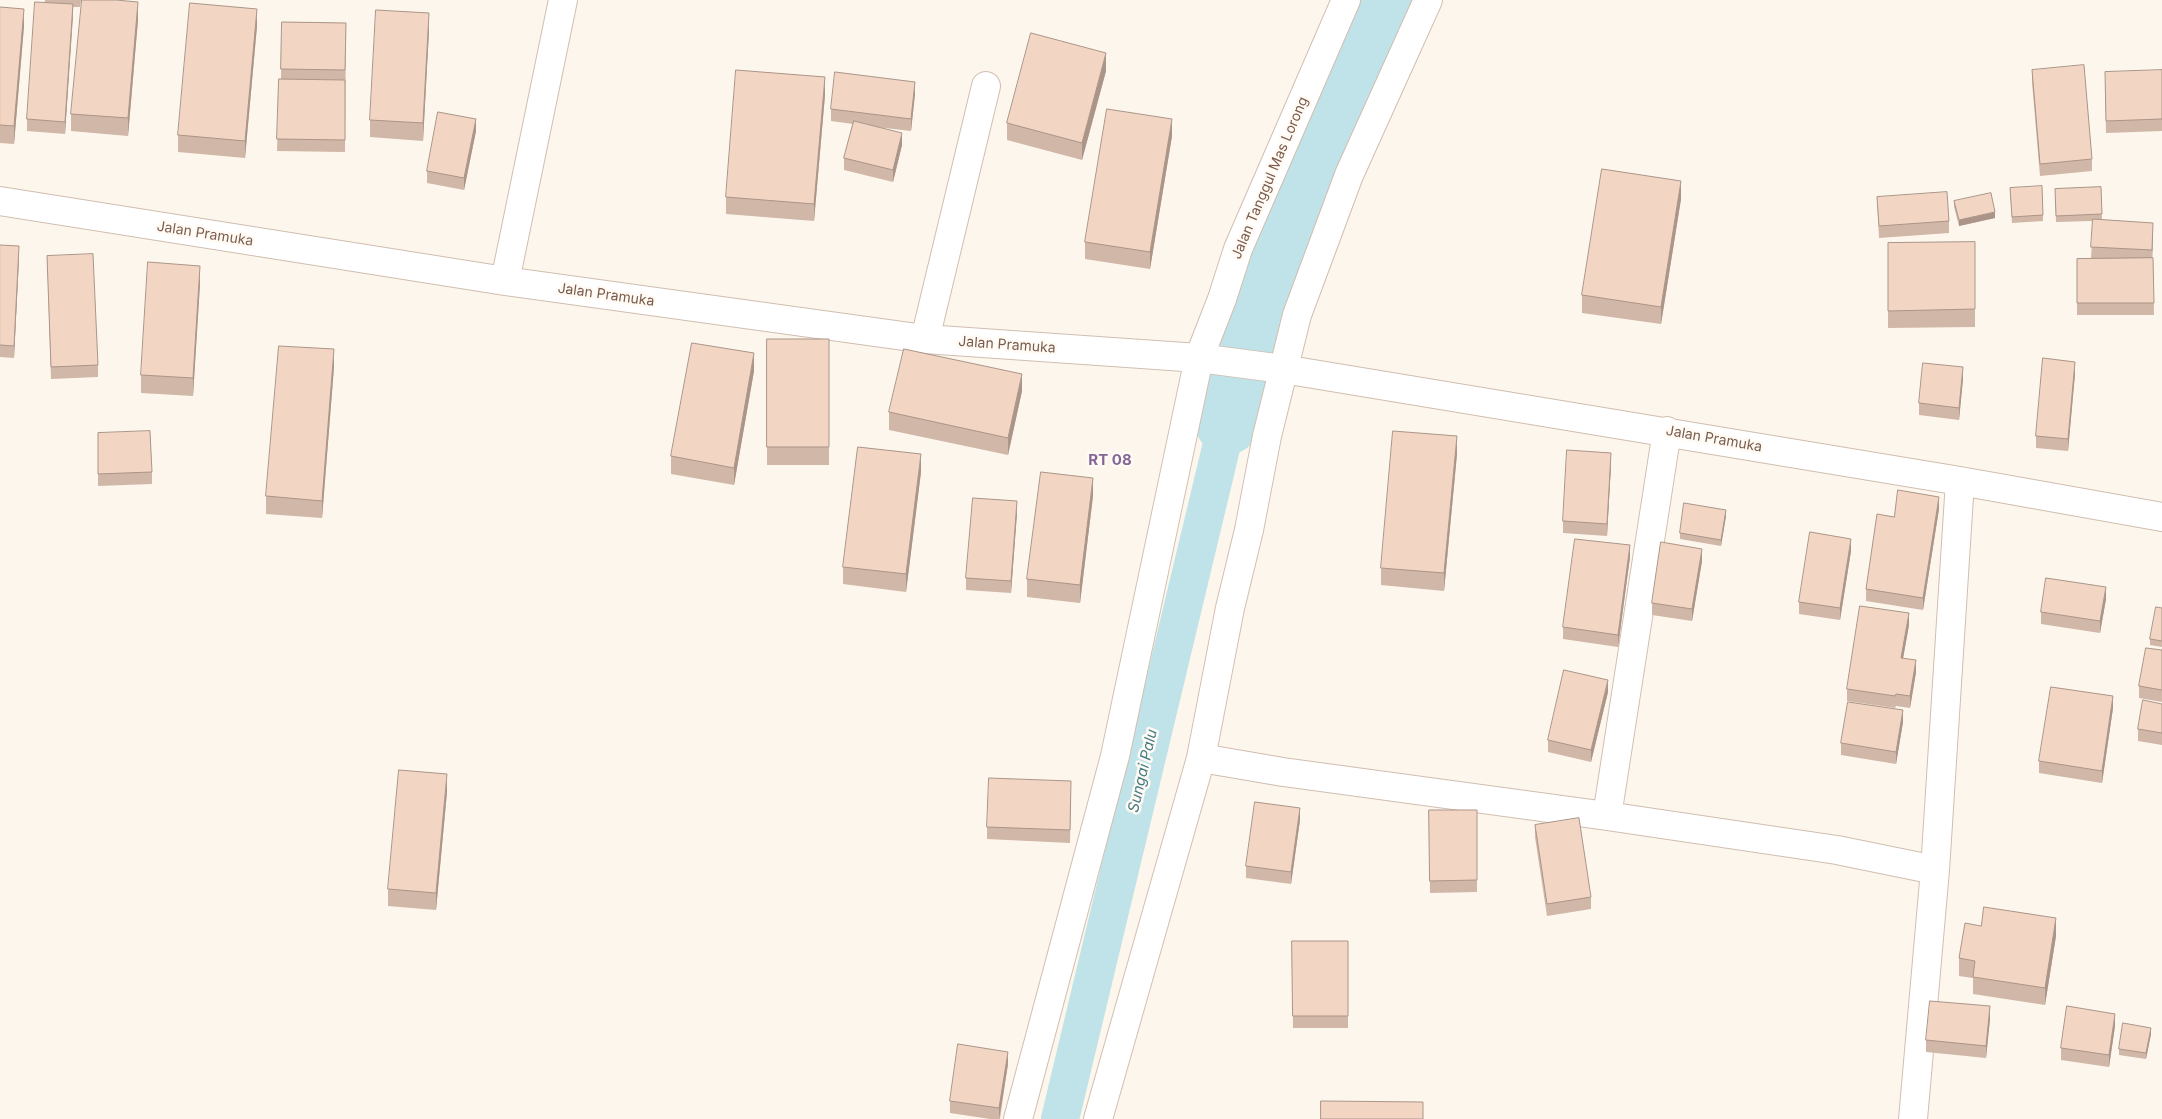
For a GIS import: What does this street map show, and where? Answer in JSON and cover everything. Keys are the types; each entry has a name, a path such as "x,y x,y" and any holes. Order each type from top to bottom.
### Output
{"street":[{"path":"505,281 563,0"},
{"name":"Jalan Tanggul Mas Lorong","path":"1018,1119 1115,756 1222,300 1238,249 1346,0"},
{"path":"1098,1119 1201,758 1274,368 1297,315 1349,174 1428,0"},
{"path":"925,339 986,86"},
{"name":"Jalan Pramuka","path":"0,200 505,281 925,339 1207,359 1274,368 1667,431 2162,517"},
{"path":"1607,816 1667,431"},
{"path":"1913,1119 1936,870 1960,481"},
{"path":"1201,758 1283,772 1607,816 1837,850 1936,870"}],"building":[{"path":"82,0 138,2 128,118 71,114"},
{"path":"35,2 73,4 65,122 27,119"},
{"path":"190,3 257,9 245,141 178,135"},
{"path":"0,7 24,9 14,126 0,125"},
{"path":"376,10 429,13 423,123 370,120"},
{"path":"282,22 346,23 345,70 281,69"},
{"path":"1031,33 1106,53 1082,143 1007,123"},
{"path":"2084,65 2092,159 2040,164 2032,70"},
{"path":"736,70 825,77 814,204 726,197"},
{"path":"2162,70 2162,119 2106,121 2105,72"},
{"path":"835,72 915,82 911,119 831,109"},
{"path":"279,79 345,80 345,140 277,139"},
{"path":"1107,109 1172,119 1150,252 1085,242"},
{"path":"438,112 476,119 464,178 427,171"},
{"path":"854,121 902,133 893,170 844,158"},
{"path":"1602,169 1681,181 1661,307 1582,295"},
{"path":"2042,186 2043,215 2012,217 2010,188"},
{"path":"2101,187 2102,214 2056,216 2055,189"},
{"path":"1947,192 1949,221 1879,226 1877,197"},
{"path":"1991,193 1995,212 1959,220 1954,201"},
{"path":"2093,219 2153,223 2152,250 2091,247"},
{"path":"1975,242 1975,309 1888,311 1888,243"},
{"path":"0,245 19,246 14,346 0,345"},
{"path":"93,254 98,365 51,367 47,256"},
{"path":"2153,258 2154,303 2077,303 2077,259"},
{"path":"148,262 200,266 193,378 141,375"},
{"path":"767,339 829,339 829,447 767,447"},
{"path":"692,343 754,353 734,468 671,456"},
{"path":"279,346 334,349 322,501 266,496"},
{"path":"904,349 1022,374 1008,438 889,412"},
{"path":"2043,358 2075,362 2068,439 2036,436"},
{"path":"1923,363 1963,367 1959,408 1919,403"},
{"path":"150,431 152,472 98,474 98,433"},
{"path":"1393,431 1457,436 1444,573 1381,568"},
{"path":"858,447 921,454 906,574 843,567"},
{"path":"1567,450 1611,453 1607,524 1563,521"},
{"path":"1041,472 1093,478 1080,585 1027,579"},
{"path":"1898,490 1939,497 1923,598 1866,589 1877,514 1894,517"},
{"path":"973,498 1017,501 1011,581 966,578"},
{"path":"1684,503 1726,510 1721,540 1680,533"},
{"path":"1810,532 1851,539 1840,608 1799,602"},
{"path":"1575,539 1630,545 1618,635 1563,627"},
{"path":"1661,542 1702,549 1692,609 1652,603"},
{"path":"2046,578 2106,587 2100,621 2041,612"},
{"path":"1860,606 1909,613 1901,658 1916,660 1910,696 1896,694 1895,696 1847,689"},
{"path":"2156,607 2162,608 2162,641 2150,639"},
{"path":"2146,648 2162,650 2162,690 2139,686"},
{"path":"1564,670 1608,680 1591,750 1548,740"},
{"path":"2051,687 2113,696 2102,771 2039,761"},
{"path":"2143,700 2162,704 2162,733 2138,729"},
{"path":"1848,702 1903,710 1896,752 1841,743"},
{"path":"399,770 447,774 436,893 388,889"},
{"path":"989,778 1071,781 1070,830 987,827"},
{"path":"1255,802 1300,808 1291,872 1246,866"},
{"path":"1429,810 1477,810 1477,880 1430,881"},
{"path":"1579,818 1591,897 1547,904 1535,825"},
{"path":"1984,907 2056,918 2045,988 1973,977 1975,961 1959,958 1965,923 1981,926"},
{"path":"1292,941 1348,941 1348,1016 1293,1016"},
{"path":"1930,1001 1990,1006 1986,1046 1926,1040"},
{"path":"2067,1006 2115,1014 2109,1055 2061,1048"},
{"path":"2123,1023 2151,1028 2146,1053 2119,1049"},
{"path":"958,1044 1008,1052 999,1108 950,1101"},
{"path":"1321,1101 1423,1102 1423,1119 1321,1119"}],"waterway":[{"path":"1227,423 1261,308 1394,0"},
{"name":"Sungai Palu","path":"1060,1119 1227,423"}],"district":[{"name":"RT 08","path":"1110,460"}]}
